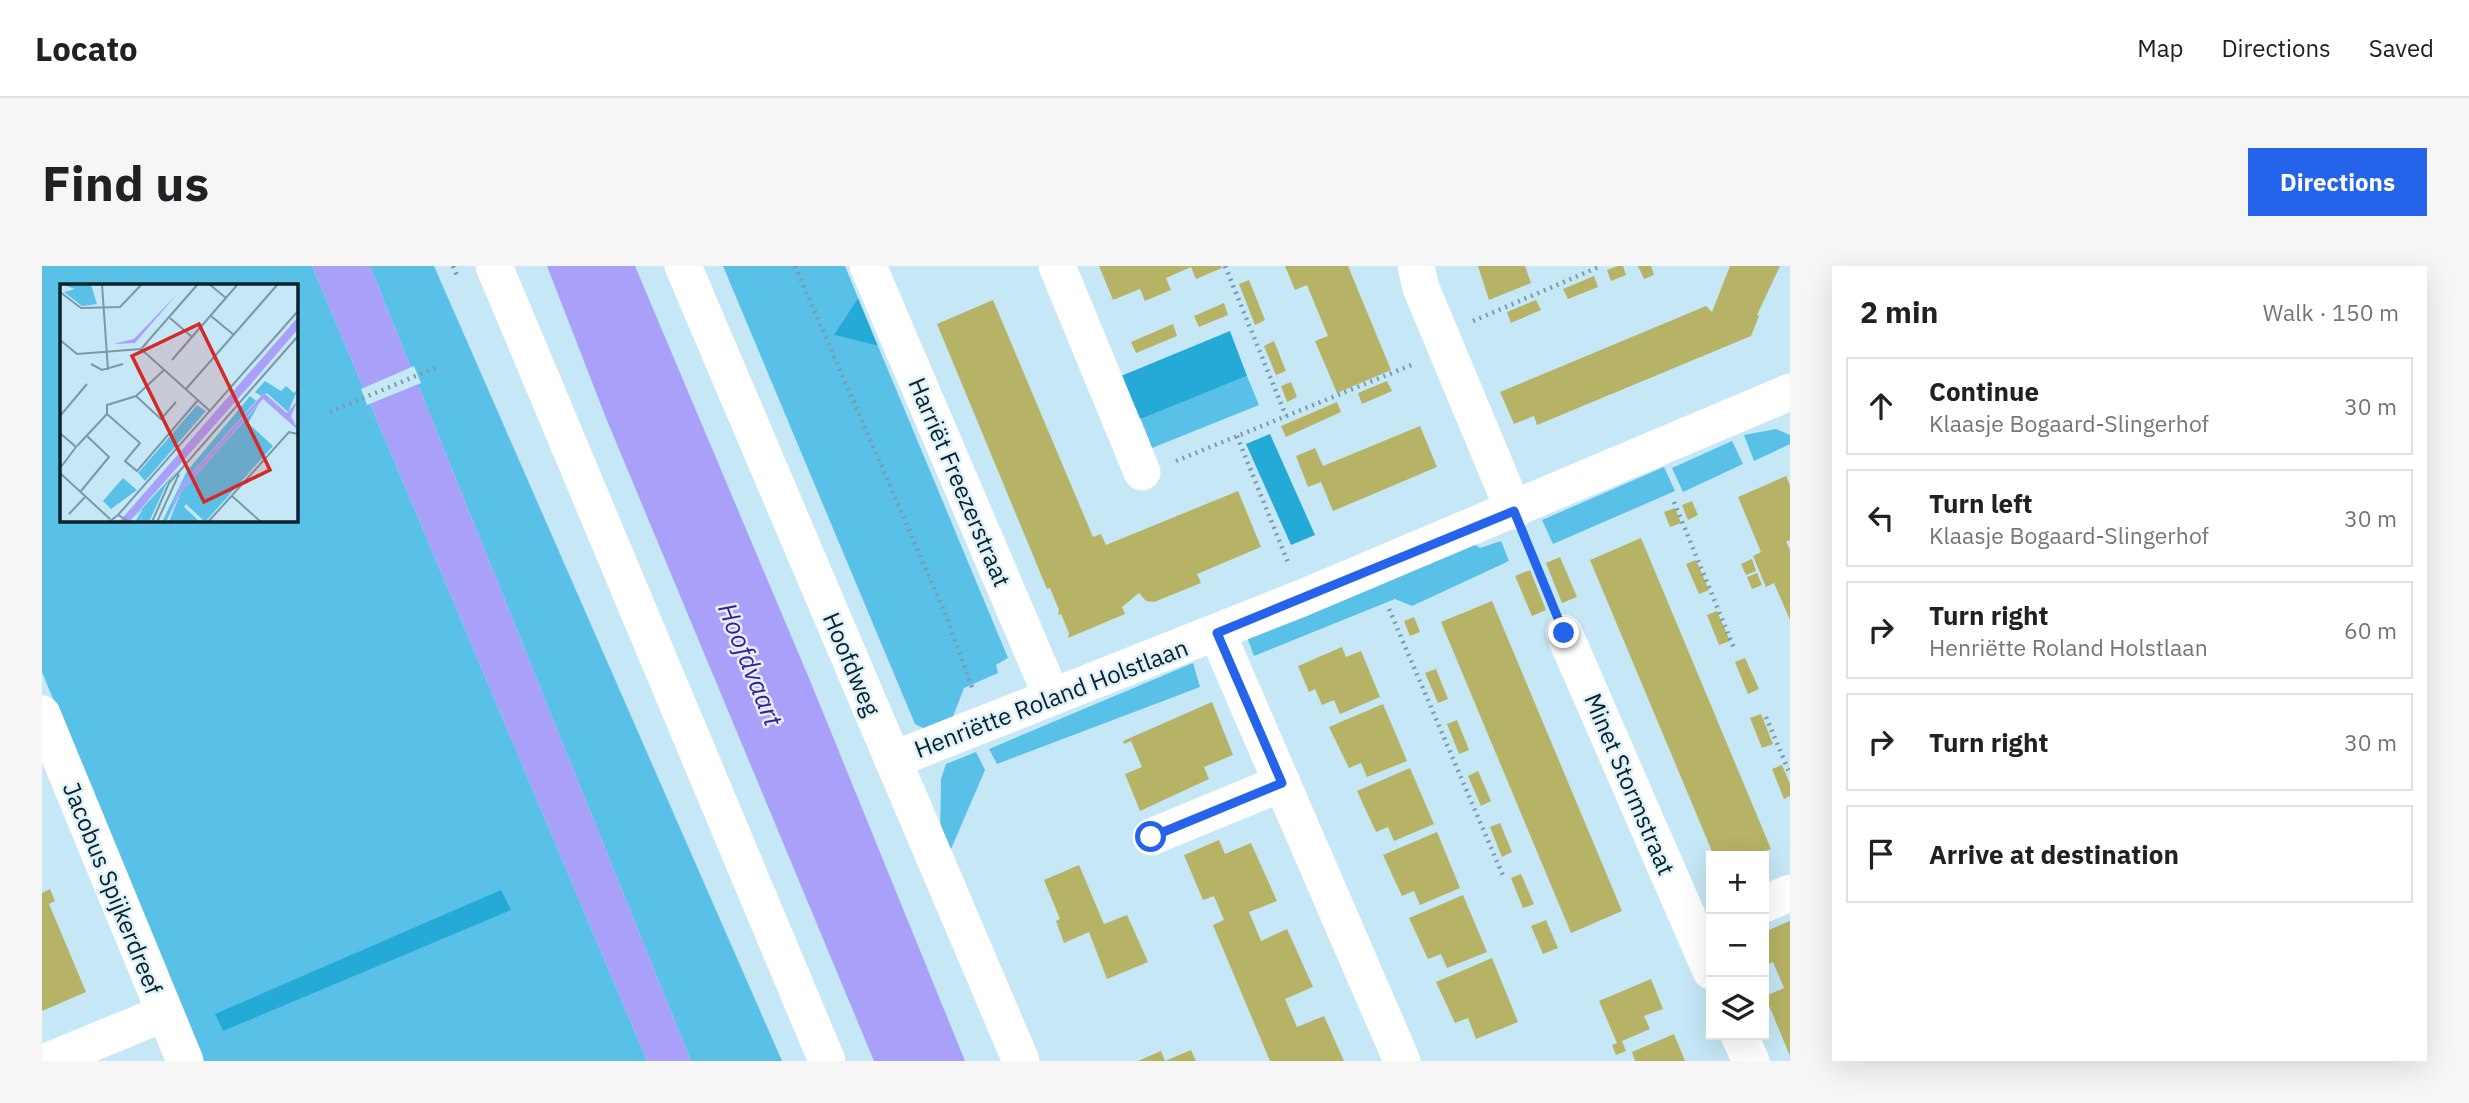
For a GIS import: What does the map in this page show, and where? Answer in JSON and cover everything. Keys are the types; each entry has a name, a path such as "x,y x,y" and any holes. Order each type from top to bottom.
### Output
{"street":[{"path":"494,266 827,1061"},
{"name":"Hoofdweg","path":"683,266 1021,1061"},
{"name":"Harriët Freezerstraat","path":"868,266 1052,697"},
{"path":"1057,266 1142,472"},
{"path":"1416,266 1457,337 1514,511"},
{"name":"Henriëtte Roland Holstlaan","path":"893,761 1217,633 1514,511 1790,392"},
{"path":"1217,633 1402,1061"},
{"name":"Minet Stormstraat","path":"1564,633 1703,931"},
{"name":"Jacobus Spijkerdreef","path":"43,720 54,780 165,1013 185,1061"},
{"path":"1151,837 1282,783"},
{"path":"1769,903 1790,893"},
{"path":"48,1061 165,1013"},
{"path":"1742,1040 1751,1061"}],"path":[{"path":"795,266 945,613 985,723"},
{"path":"1224,266 1286,416"},
{"path":"1142,472 1286,416 1457,337 1601,266"},
{"path":"330,412 437,367"},
{"path":"1237,436 1302,598"},
{"path":"1674,502 1734,648"},
{"path":"1514,511 1564,633"},
{"path":"1389,609 1504,878"},
{"path":"1766,717 1790,774"}],"shaded area":[{"path":"42,266 312,266 647,1061 203,1061 42,672"},
{"path":"370,266 434,266 782,1061 691,1061"},
{"path":"723,266 845,266 858,298 835,335 878,346 1008,658 996,665 998,673 964,688 950,724 927,730 915,724"},
{"path":"858,298 878,346 834,335"},
{"path":"1230,331 1247,376 1141,419 1136,415 1121,376"},
{"path":"1247,376 1259,405 1152,448 1141,419"},
{"path":"1776,429 1790,435 1790,444 1754,461 1744,435"},
{"path":"1270,434 1315,535 1291,545 1246,444"},
{"path":"1732,441 1743,464 1683,492 1672,468"},
{"path":"1664,467 1675,491 1553,544 1542,520"},
{"path":"1501,541 1509,561 1412,606 1395,599 1254,656 1247,637 1472,543 1480,548"},
{"path":"1193,663 1200,687 997,764 989,749"},
{"path":"976,752 985,770 951,849 940,851 941,779 946,764"},
{"path":"501,890 511,910 223,1031 215,1014"}],"water":[{"path":"312,266 370,266 691,1061 647,1061"},
{"name":"Hoofdvaart","path":"547,266 635,266 811,683 965,1061 874,1061 606,418"}],"pier":[{"path":"414,366 421,383 367,405 361,389"}],"building":[{"path":"1099,266 1221,266 1222,268 1196,279 1191,267 1166,278 1171,290 1145,301 1140,289 1113,300"},
{"path":"1285,266 1348,266 1391,370 1337,393 1315,341 1328,336 1307,285 1295,290"},
{"path":"1478,266 1525,266 1531,283 1489,300"},
{"path":"1623,266 1626,275 1611,281 1607,270"},
{"path":"1638,266 1651,266 1654,275 1644,279"},
{"path":"1730,266 1780,266 1757,315 1759,316 1751,336 1537,425 1534,416 1514,424 1500,392 1706,306 1712,312"},
{"path":"1594,276 1598,287 1568,299 1563,289"},
{"path":"1249,280 1265,320 1255,325 1239,284"},
{"path":"993,300 1093,537 1101,534 1106,545 1238,491 1261,547 1197,574 1201,583 1154,602 1146,601 1139,593 1122,607 1125,614 1068,638 1069,633 1061,614 1058,615 1059,610 1050,588 1047,589 937,324"},
{"path":"1536,300 1541,310 1511,323 1507,312"},
{"path":"1224,303 1228,315 1199,327 1194,316"},
{"path":"1173,324 1177,336 1136,353 1131,342"},
{"path":"1274,341 1286,371 1276,375 1264,346"},
{"path":"1387,381 1392,391 1362,404 1358,393"},
{"path":"1291,382 1297,397 1287,402 1281,386"},
{"path":"1337,402 1341,412 1286,437 1281,426"},
{"path":"1420,426 1437,467 1333,511 1321,482 1308,487 1296,456 1315,448 1323,466"},
{"path":"1786,476 1790,485 1790,540 1786,542 1790,550 1790,620 1774,583 1766,587 1753,556 1761,552 1738,497"},
{"path":"1692,501 1698,515 1688,520 1682,505"},
{"path":"1675,508 1681,523 1670,527 1664,512"},
{"path":"1641,538 1771,849 1712,851 1590,560"},
{"path":"1560,557 1577,597 1562,603 1546,563"},
{"path":"1752,559 1756,571 1746,575 1741,564"},
{"path":"1696,560 1709,590 1699,594 1686,564"},
{"path":"1530,570 1546,610 1532,616 1515,576"},
{"path":"1757,573 1762,585 1752,589 1747,577"},
{"path":"1492,601 1622,911 1571,933 1441,622"},
{"path":"1717,611 1730,641 1719,645 1707,615"},
{"path":"1414,617 1420,632 1410,636 1404,621"},
{"path":"1342,647 1346,657 1361,651 1380,697 1340,714 1334,700 1322,705 1315,689 1309,692 1298,666"},
{"path":"1745,658 1759,689 1748,694 1735,662"},
{"path":"1436,669 1448,699 1438,703 1425,673"},
{"path":"1212,702 1233,755 1204,767 1209,779 1140,811 1125,774 1142,767 1131,741 1124,744 1123,741"},
{"path":"1383,704 1407,761 1367,777 1361,763 1349,768 1329,727"},
{"path":"1761,714 1773,744 1762,748 1750,718"},
{"path":"1457,720 1469,750 1459,754 1447,724"},
{"path":"1782,765 1790,784 1790,796 1784,799 1772,769"},
{"path":"1410,768 1434,824 1394,841 1388,827 1376,832 1357,791"},
{"path":"1478,771 1491,801 1481,806 1468,776"},
{"path":"1500,823 1512,852 1502,857 1490,827"},
{"path":"1437,832 1460,888 1420,905 1414,891 1402,896 1383,855"},
{"path":"1219,840 1225,854 1251,843 1277,901 1249,912 1261,941 1287,929 1313,987 1285,999 1297,1027 1324,1016 1344,1061 1270,1061 1213,925 1224,920 1214,896 1203,900 1184,855"},
{"path":"1079,865 1104,924 1127,915 1148,962 1107,979 1089,932 1064,943 1056,921 1060,919 1044,880"},
{"path":"1521,874 1534,904 1523,908 1511,878"},
{"path":"50,889 55,901 49,904 86,992 42,1011 42,893"},
{"path":"1463,895 1487,952 1447,968 1441,954 1428,959 1409,918"},
{"path":"1546,920 1558,948 1543,954 1531,926"},
{"path":"1790,921 1790,1056 1769,1006 1769,994 1784,988 1773,962 1769,964 1769,930"},
{"path":"1492,958 1518,1022 1476,1039 1468,1018 1455,1023 1436,982"},
{"path":"1651,979 1663,1009 1644,1016 1650,1029 1622,1041 1626,1051 1616,1055 1612,1045 1617,1043 1599,1001"},
{"path":"1674,1034 1685,1061 1635,1061 1632,1052"},
{"path":"1191,1050 1196,1061 1165,1061"},
{"path":"1161,1051 1165,1061 1138,1061"}],"route":[{"path":"1151,837 1282,783 1217,633 1514,511 1564,633"}]}
